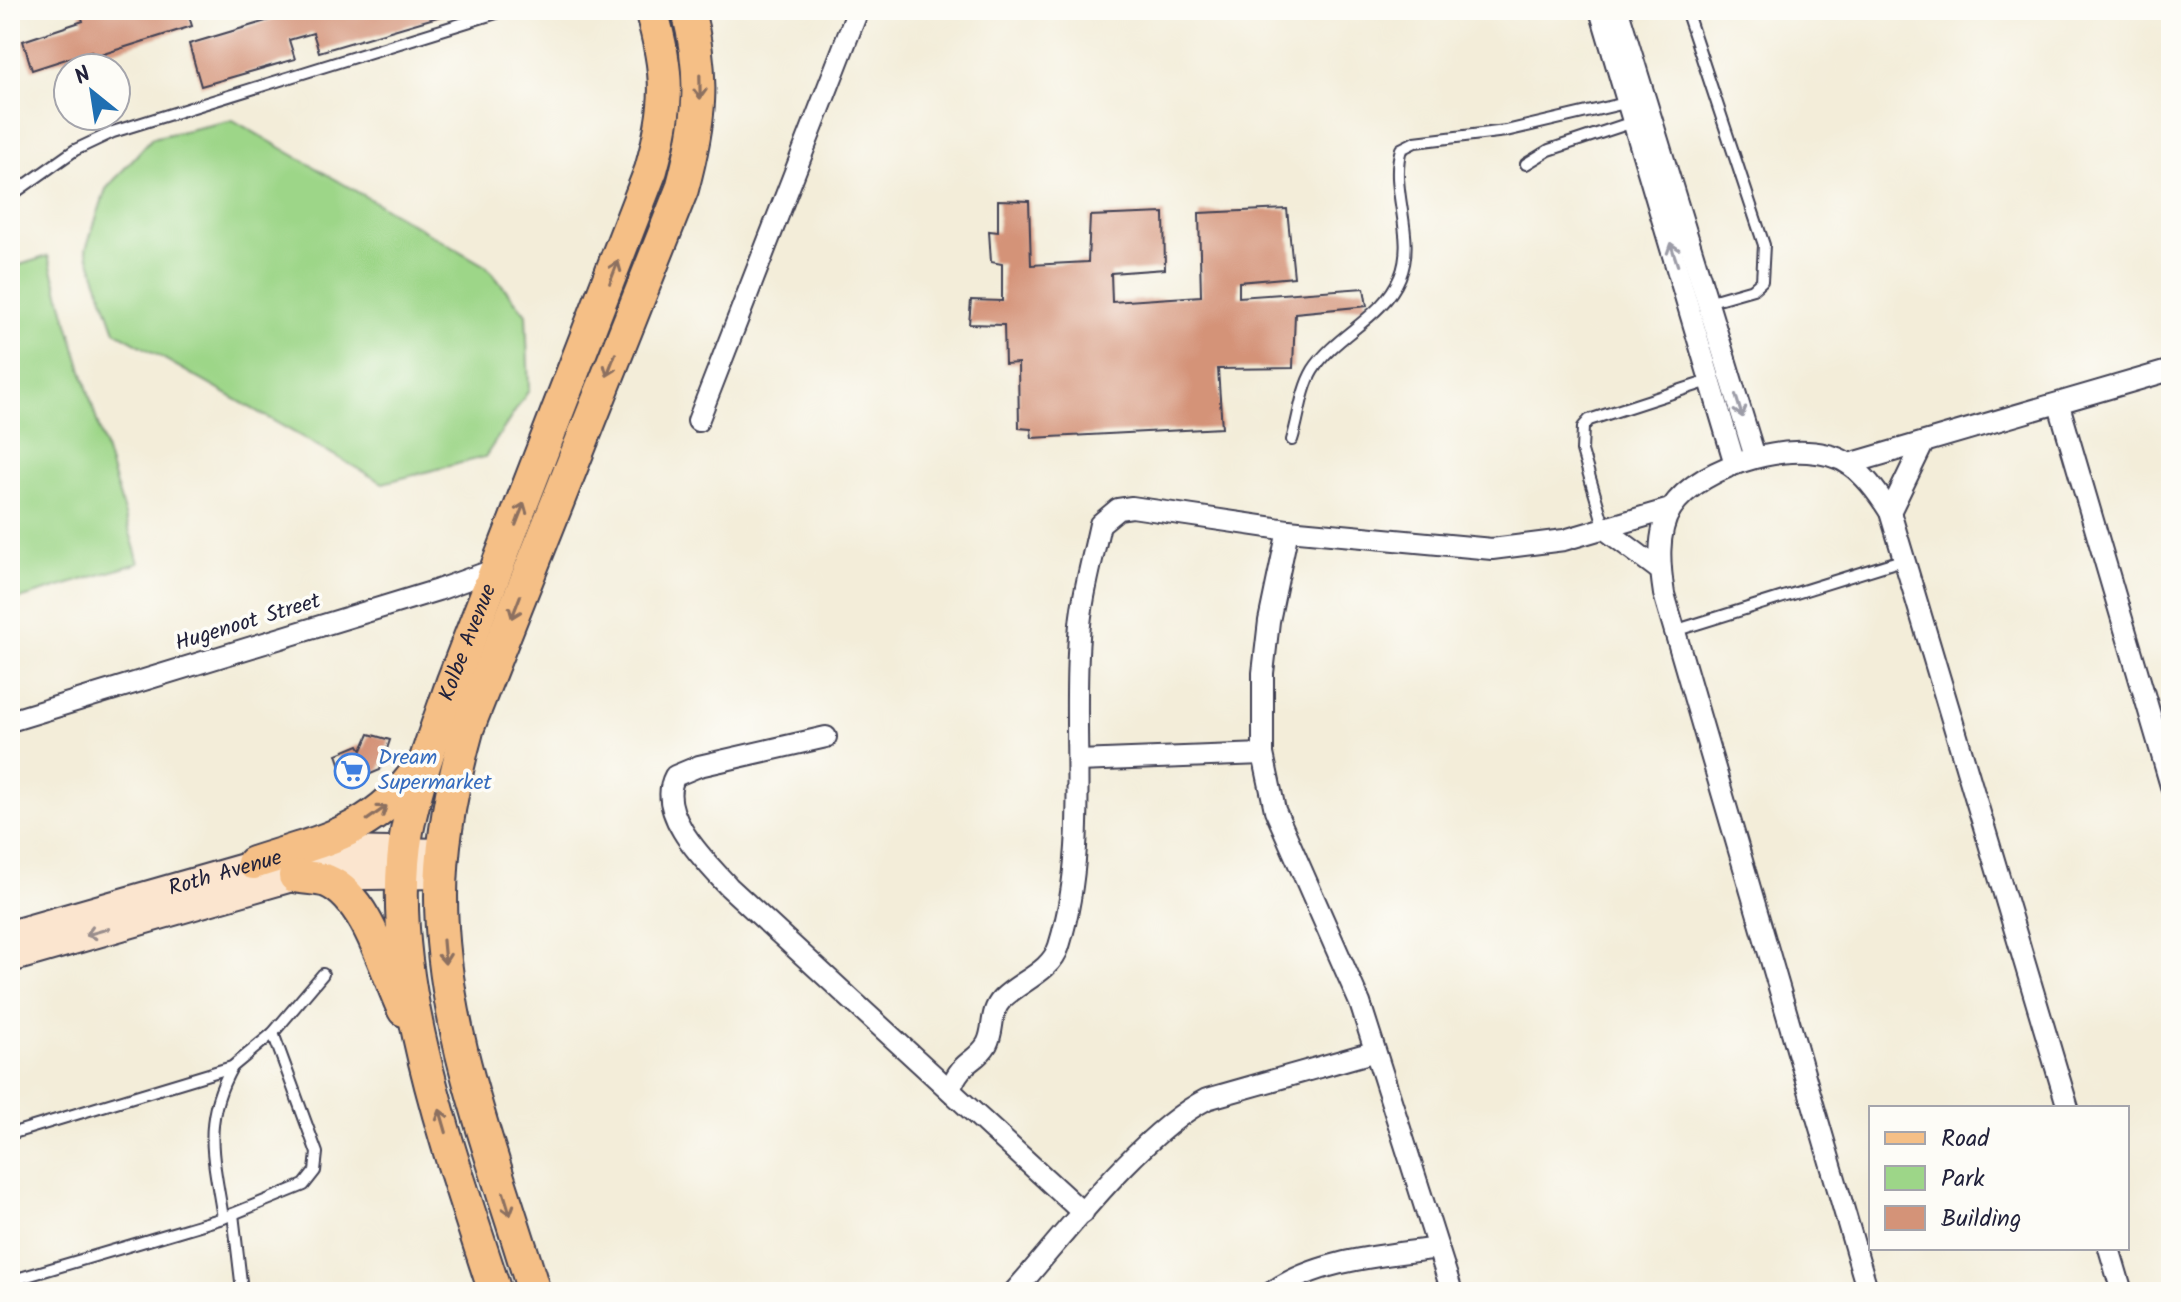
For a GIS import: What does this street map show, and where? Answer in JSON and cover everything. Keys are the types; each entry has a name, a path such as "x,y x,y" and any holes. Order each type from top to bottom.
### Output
{"main road":[{"name":"Kolbe Avenue","path":"495,1292 420,1042 408,960 404,862 426,757 637,212 661,132 667,97 665,65 651,10"},
{"name":"Kolbe Avenue","path":"534,1292 475,1099 446,973 444,864 453,787 468,727 682,189 699,120 701,83 688,10"},
{"path":"253,863 333,837 375,817 394,800 426,757"},
{"path":"295,876 326,881 352,901 377,945 420,1042"}],"street":[{"path":"698,421 858,10"},
{"path":"1600,10 1639,110 1745,460"},
{"path":"1618,10 1639,110"},
{"path":"950,1090 961,1066 988,1043 994,1009 1012,990 1044,968 1059,948 1078,844 1077,677 1082,600 1100,524 1108,514 1132,507 1288,530 1492,549 1564,540 1670,509 1691,489 1745,460 1801,452 1849,464 2171,370"},
{"path":"2059,405 2171,786"},
{"path":"1890,512 1923,444"},
{"path":"1849,464 1890,512 2067,1106"},
{"path":"1670,509 1660,552 1673,632 1868,1292"},
{"path":"1288,530 1264,660 1263,754 1275,810 1360,1003 1373,1052 1452,1292"},
{"path":"1606,530 1661,571"},
{"name":"Hugenoot Street","path":"10,721 438,590 499,568"},
{"path":"826,737 684,771 672,782 677,819 683,834 729,887 1083,1213"},
{"path":"1078,761 1263,754"},
{"name":"Roth Avenue","path":"10,935 253,863 314,852 444,864"},
{"name":"Roth Avenue","path":"10,958 295,876 404,862"},
{"path":"1014,1292 1083,1213 1185,1111 1207,1099 1373,1052"},
{"path":"1272,1292 1306,1273 1438,1248"},
{"path":"2110,1250 2122,1292"}],"lane":[{"path":"10,196 75,150 113,132 506,10"},
{"path":"1686,10 1764,245 1762,281 1753,289 1700,304"},
{"path":"1526,164 1549,150 1639,110"},
{"path":"1292,440 1313,371 1326,355 1369,319 1402,273 1405,253 1398,177 1401,149 1415,142 1639,110"},
{"path":"1606,530 1582,451 1583,427 1589,420 1720,377"},
{"path":"1673,632 1905,559"},
{"path":"264,1292 241,1291 210,1129 219,1090 232,1067 273,1033 323,974"},
{"path":"10,1268 12,1281 228,1216 304,1185 315,1171 317,1153 273,1033"},
{"path":"10,1134 232,1067"}],"green space":[{"path":"233,120 487,267 526,314 529,390 485,457 383,483 115,331 86,249 106,189 152,138"},
{"path":"48,256 139,563 10,602 10,268"}],"building":[{"path":"187,10 192,26 110,52 52,52 52,64 32,70 23,41 83,21 80,12"},
{"path":"303,10 458,11 319,52 313,33 289,40 295,59 201,86 189,44"},
{"path":"998,200 1029,201 1031,265 1088,262 1090,216 1164,213 1165,269 1111,273 1112,302 1201,296 1199,213 1287,209 1294,277 1239,282 1239,297 1364,288 1367,306 1295,313 1293,368 1218,369 1222,428 1032,438 1031,429 1019,428 1018,363 1005,364 1004,325 969,324 971,300 1002,301 1002,264 991,262 989,231 998,232"},
{"path":"369,734 390,740 380,770 347,784 337,754 359,745 362,750"}],"place":[{"name":"Dream Supermarket","path":"352,771"}]}
